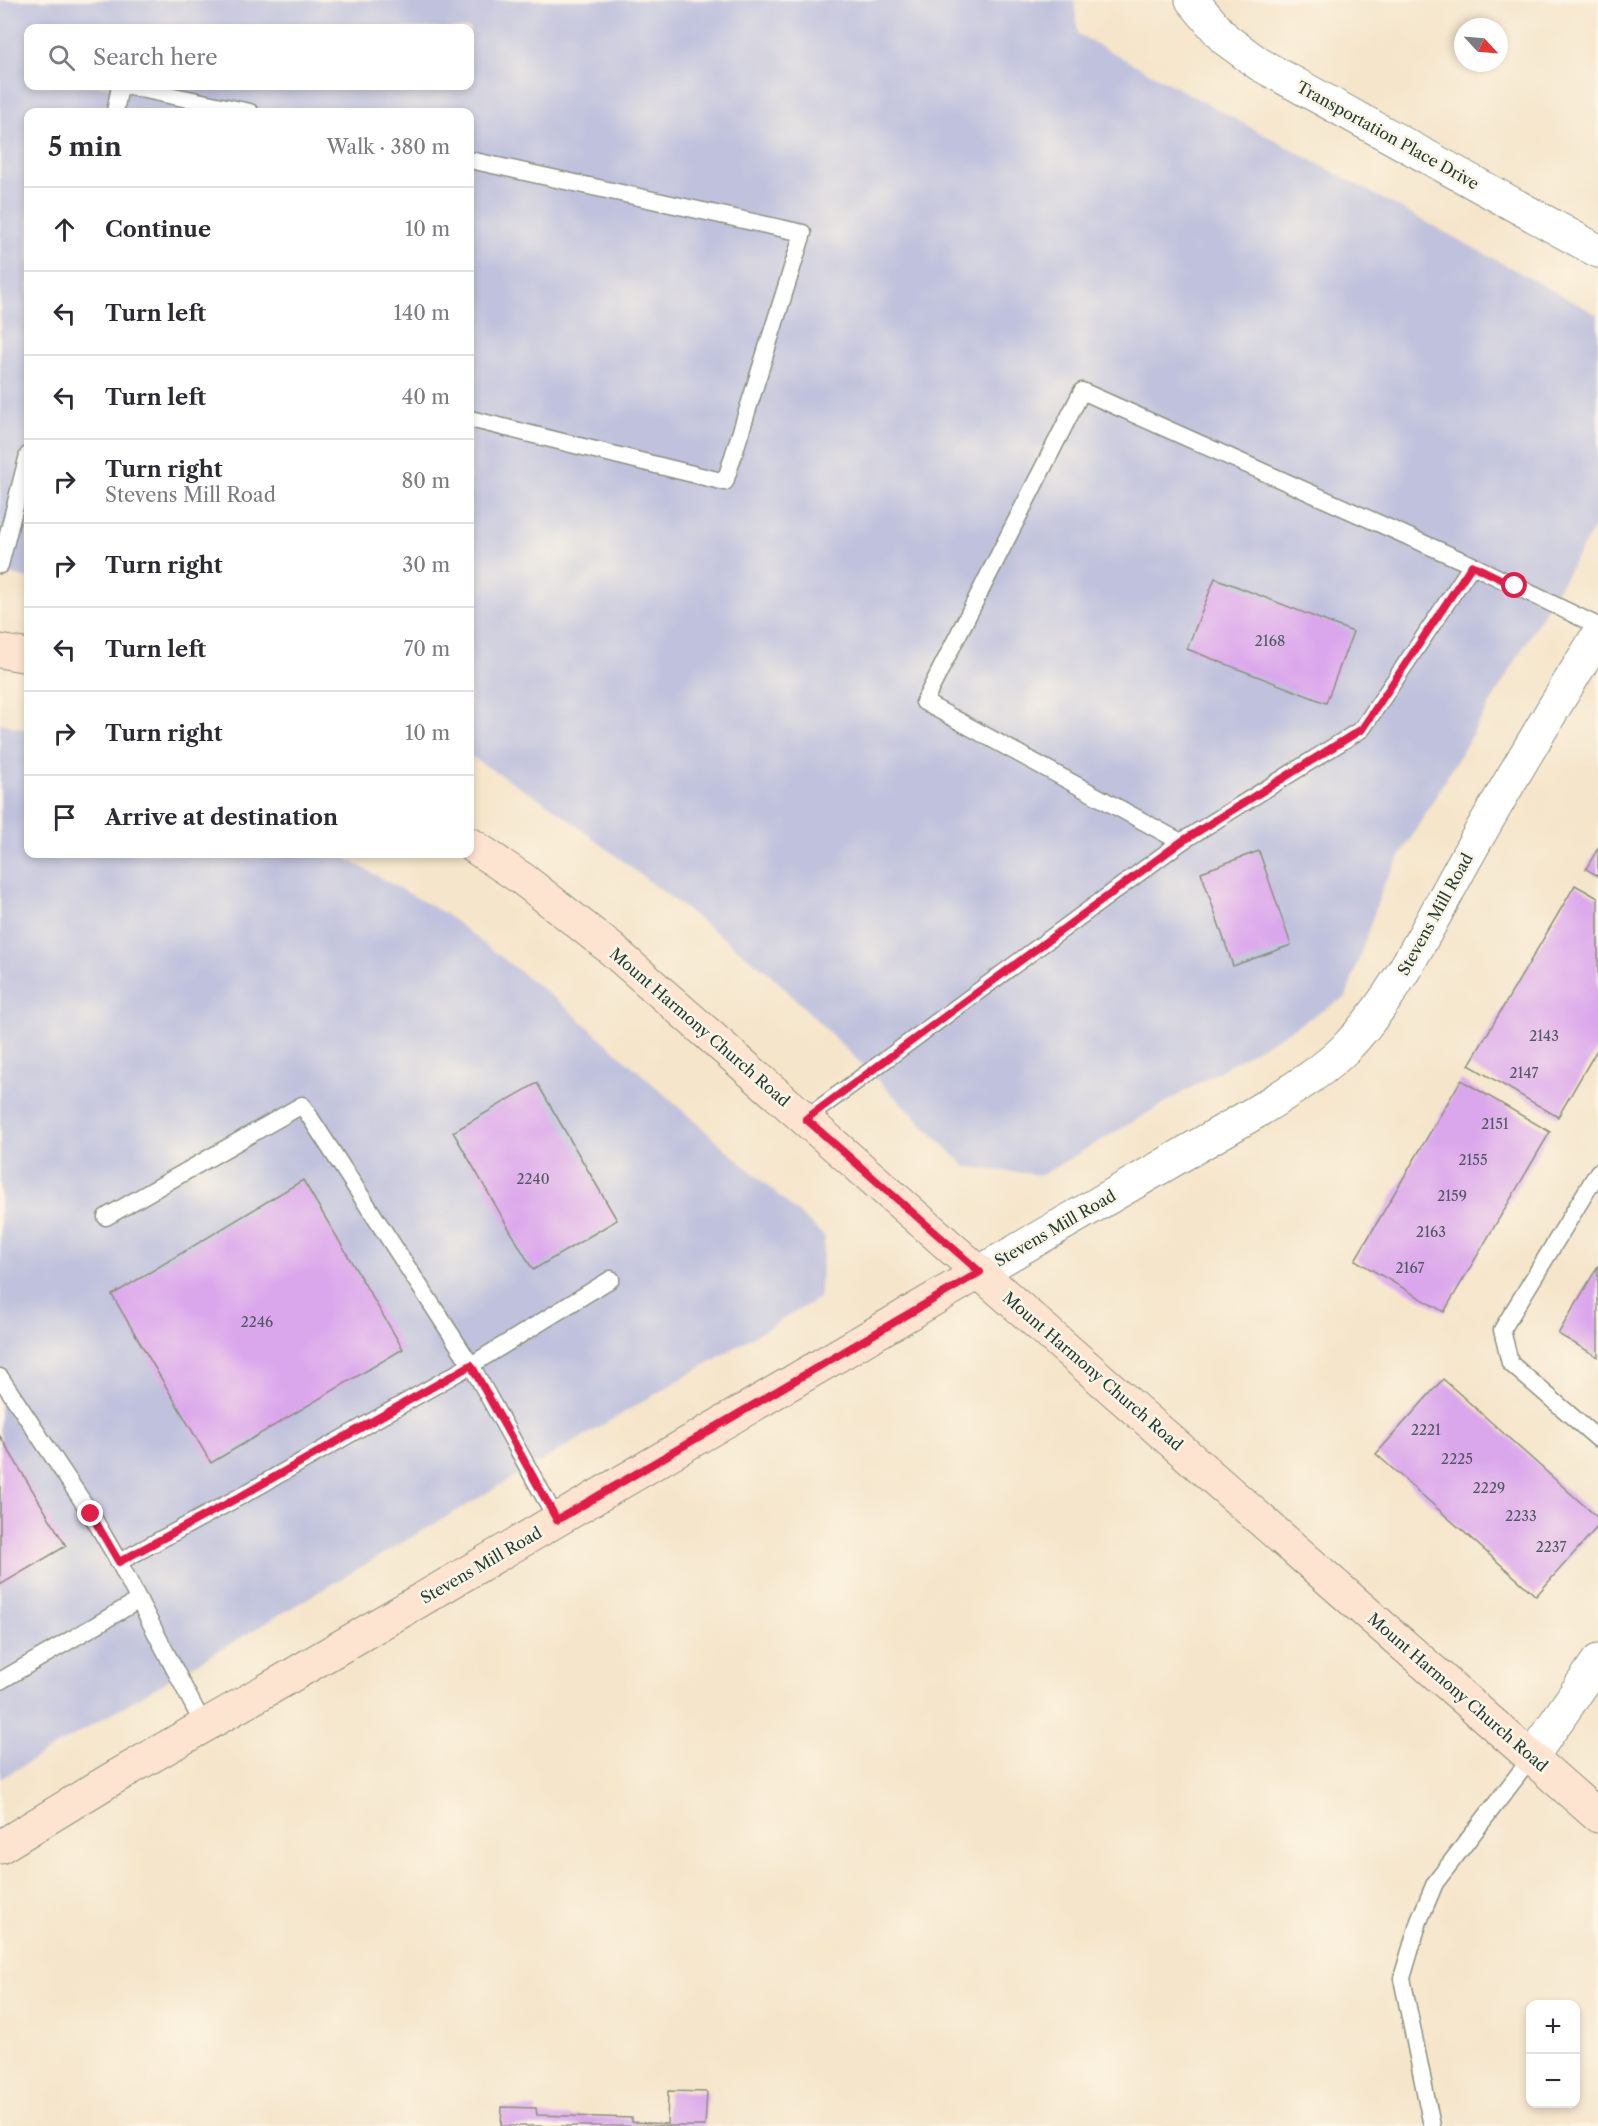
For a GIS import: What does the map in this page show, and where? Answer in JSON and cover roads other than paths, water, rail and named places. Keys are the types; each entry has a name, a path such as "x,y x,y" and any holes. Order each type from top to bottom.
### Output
{"street":[{"name":"Transportation Place Drive","path":"1192,0 1225,39 1259,64 1598,251"},
{"name":"Stevens Mill Road","path":"0,1847 110,1780 1301,1084 1343,1050 1370,1021 1392,992 1489,817 1598,635"},
{"path":"0,651 24,655"},
{"name":"Mount Harmony Church Road","path":"474,847 524,880 609,947 1598,1816"},
{"path":"1531,1758 1598,1661"}],"lane":[{"path":"116,108 119,90"},
{"path":"145,90 231,108"},
{"path":"474,161 803,233 725,482 474,420"},
{"path":"1181,842 924,702 1082,391 1472,565 1598,626"},
{"path":"0,565 24,471"},
{"path":"806,1119 1181,842 1362,729 1472,565"},
{"path":"106,1217 302,1105 471,1365 557,1520"},
{"path":"1598,1172 1502,1330 1510,1363 1598,1439"},
{"path":"119,1562 243,1495 471,1365 611,1279"},
{"path":"0,1377 91,1514 119,1562 204,1726"},
{"path":"0,1681 138,1600"},
{"path":"1432,2126 1402,1978 1419,1921 1435,1883 1531,1758"}]}
